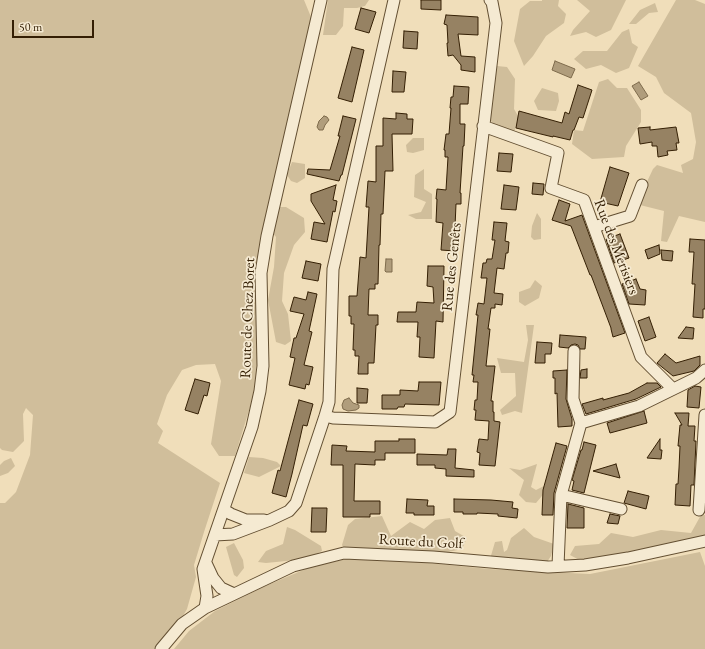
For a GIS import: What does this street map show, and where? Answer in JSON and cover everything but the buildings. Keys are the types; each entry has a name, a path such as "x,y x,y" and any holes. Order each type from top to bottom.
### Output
{"street":[{"name":"Route de Chez Boret","path":"205,608 207,596 203,569 252,427 260,391 263,366 261,273 267,236 321,0"},
{"path":"215,535 233,534 270,520 289,510 296,503 330,402 333,269 394,0"},
{"name":"Rue des Genêts","path":"325,416 333,418 435,422 450,412 496,23 492,2 490,0"},
{"name":"Rue des Merisiers","path":"484,126 558,153 551,188 584,200 641,357 673,389"},
{"path":"594,227 630,216 642,185"},
{"path":"558,566 561,495 581,423 574,399 574,351"},
{"path":"581,423 639,406 696,378 705,370"},
{"path":"699,510 705,416"},
{"path":"561,495 621,509"},
{"path":"224,510 246,520 270,520"},
{"name":"Route du Golf","path":"160,649 182,624 205,608 293,566 344,553 433,557 548,568 585,565 628,558 705,541"},
{"path":"206,562 213,578 221,588 234,594"}],"shaded area":[{"path":"0,0 304,0 311,17 270,200 278,207 286,207 304,218 305,232 294,245 284,273 282,301 288,314 291,341 285,345 276,342 268,300 274,267 276,237 266,224 259,344 254,394 235,456 219,456 211,444 221,381 215,364 196,365 182,370 167,395 157,424 163,431 158,443 220,483 194,565 196,577 187,609 164,649 0,649 0,503 5,503 16,492 30,455 33,415 26,408 23,414 24,441 13,452 2,450 0,448"},
{"path":"328,0 369,0 365,6 357,8 344,8 343,26 336,35 323,35"},
{"path":"559,0 558,6 566,14 564,23 546,36 533,56 524,66 514,41 520,9 530,1"},
{"path":"577,0 626,0 611,30 596,37 586,32 570,36 573,30 590,11"},
{"path":"676,0 695,0 705,4 705,222 679,216 667,242 661,241 664,211 640,205 645,186 653,169 657,165 683,173 681,165 693,159 696,142 691,113 664,93 656,77 638,66"},
{"path":"655,3 658,12 649,13 636,24 629,24 640,10"},
{"path":"629,29 632,43 638,47 629,68 616,73 601,65 586,69 574,59 583,51 607,51 622,32"},
{"path":"555,61 575,69 571,78 552,70"},
{"path":"497,66 507,67 515,79 514,109 521,121 514,131 498,129 491,121 490,106"},
{"path":"608,79 617,88 627,88 641,110 641,122 626,146 624,157 592,159 572,144 574,130 583,131 599,82"},
{"path":"639,82 648,96 641,100 632,86"},
{"path":"542,88 558,93 559,101 556,111 538,110 534,101"},
{"path":"324,116 329,120 323,130 319,130 317,127 319,121"},
{"path":"413,138 424,138 424,150 413,153 407,152 406,145"},
{"path":"292,162 305,164 305,178 297,183 291,181 287,175"},
{"path":"424,169 424,189 432,194 432,219 416,219 408,215 421,212 426,202 414,197 415,175"},
{"path":"537,213 541,219 541,239 534,240 531,237 532,226"},
{"path":"386,259 392,259 392,272 385,271"},
{"path":"535,280 542,286 539,298 525,306 519,302 519,292 530,288"},
{"path":"526,325 534,325 522,413 515,411 502,415 500,410 516,396 515,373 501,373 497,358 524,362 528,340"},
{"path":"349,398 353,403 359,405 359,408 348,411 343,409 342,405 344,400"},
{"path":"249,457 263,458 277,462 281,466 259,477 244,473"},
{"path":"11,458 15,466 8,473 0,476 0,465 4,461"},
{"path":"537,464 531,487 536,490 544,486 547,490 536,503 526,502 519,495 524,480 509,468 520,470"},
{"path":"701,515 705,515 705,541 585,563 570,555 575,546 599,544 611,533 633,537 661,530 691,533"},
{"path":"382,516 391,536 410,522 424,529 435,520 450,518 455,531 467,538 462,549 439,554 345,550 342,545 348,525 355,519"},
{"path":"287,527 295,530 321,546 322,551 306,559 266,563 258,562 266,551 283,544"},
{"path":"524,528 534,537 554,544 551,556 547,562 490,559 495,542 502,541 504,552 507,550 511,538"},
{"path":"234,543 243,560 244,568 237,577 234,575 226,547"},
{"path":"700,552 705,566 705,649 174,649 189,631 215,611 263,587 308,568 346,559 398,560 489,569 590,574"}]}
